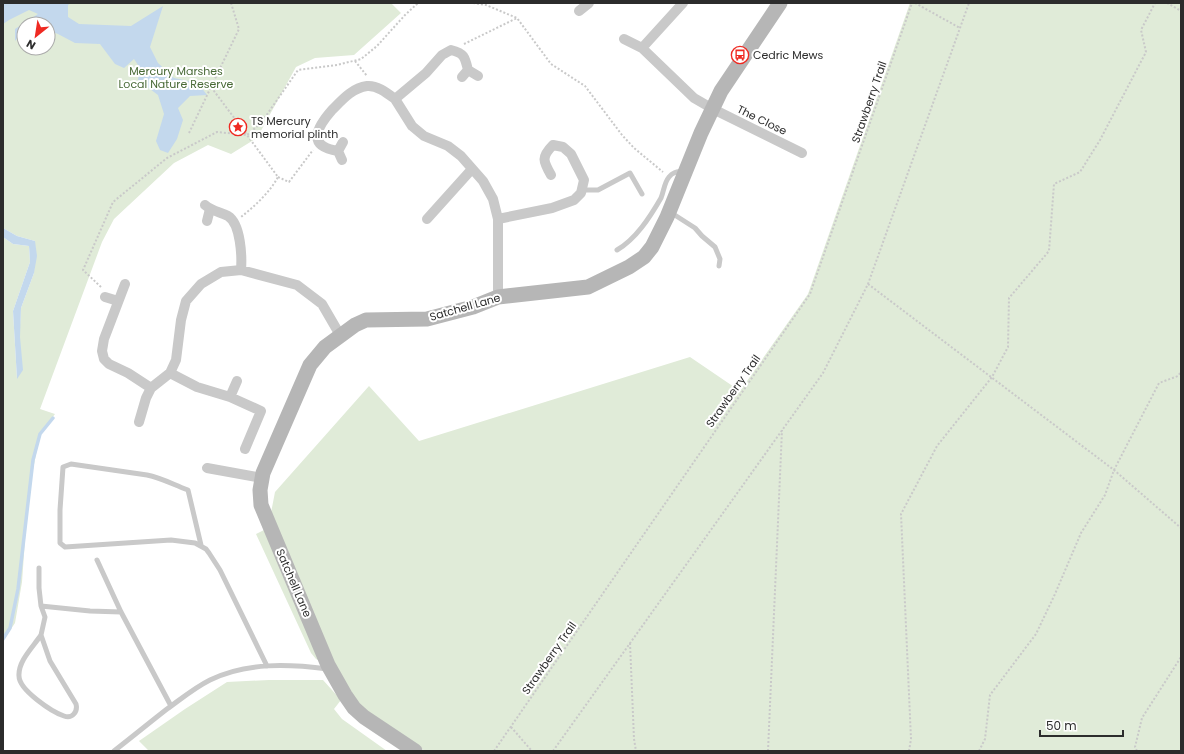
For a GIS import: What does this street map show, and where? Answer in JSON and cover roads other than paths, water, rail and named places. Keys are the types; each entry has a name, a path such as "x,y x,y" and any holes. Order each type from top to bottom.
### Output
{"street":[{"path":"579,11 589,3"},
{"path":"642,48 683,3"},
{"name":"Satchell Lane","path":"415,751 358,712 350,702 331,669 261,505 260,494 262,478 266,466 307,370 325,347 355,325 366,320 427,319 473,307 498,297 588,287 629,267 644,257 656,240 701,133 721,91 775,5"},
{"name":"The Close","path":"624,39 642,48 694,98 712,109 802,153"},
{"path":"395,99 426,73 442,56 450,50 459,52 465,58 465,73 478,76"},
{"path":"341,151 326,148 319,142 318,128 326,117 353,90 368,86 384,90 395,99 412,126 424,136 448,146 461,156 483,181 493,199 498,219 498,297"},
{"path":"498,219 559,205 574,200 582,190 584,180 571,154 563,147 553,145 546,152 544,163 551,175"},
{"path":"428,219 472,169"},
{"path":"207,221 208,207 229,216 234,222 238,234 242,257 241,270"},
{"path":"140,422 146,398 151,388 170,373 176,360 181,320 186,301 201,284 221,272 241,270 297,285 322,304 340,335"},
{"path":"125,284 112,299 102,351 103,355 109,364 128,373 151,388"},
{"path":"170,373 197,387 230,397 261,412 245,449"},
{"path":"230,397 237,381"},
{"path":"207,468 262,478"}],"lane":[{"path":"617,250 634,237 641,228 662,197 669,177 674,173 686,171"},
{"path":"582,190 598,190 630,173 642,194"},
{"path":"669,211 695,228 715,247 720,259 719,266"},
{"path":"201,545 188,490 176,486 159,477 71,464 63,467 60,510 60,544 65,547 171,540 188,541 201,545 210,553 220,570 267,666"},
{"path":"96,560 120,612 171,706"},
{"path":"39,568 41,606 45,617 41,635 21,664 19,670 20,681 22,687 32,697 64,716 74,715 77,712 76,704 50,661 41,635"},
{"path":"41,606 90,611 120,612"},
{"path":"114,751 196,687 212,679 236,671 267,666 298,665 331,669"}],"water":[{"path":"3,3 71,3 68,5 68,17 79,24 131,26 163,6 150,47 158,63 174,78 198,83 207,95 190,96 178,108 183,120 177,139 168,153 160,150 156,141 164,114 158,95 138,80 140,68 134,59 124,68 115,64 100,44 75,43 56,33 56,16 35,16 38,14 29,10 3,24"},
{"path":"16,28 15,41 15,29"},
{"path":"3,228 17,236 35,241 37,256 34,273 21,308 20,337 23,370 17,379 13,311 30,262 29,246 13,244 3,237"}],"waterway":[{"path":"3,639 10,628 18,589 33,460 40,434 53,418"}],"place":[{"name":"Cedric Mews","path":"740,55"},
{"name":"TS Mercury memorial plinth","path":"238,127"}],"park label":[{"name":"Mercury Marshes Local Nature Reserve","path":"176,77"}]}
